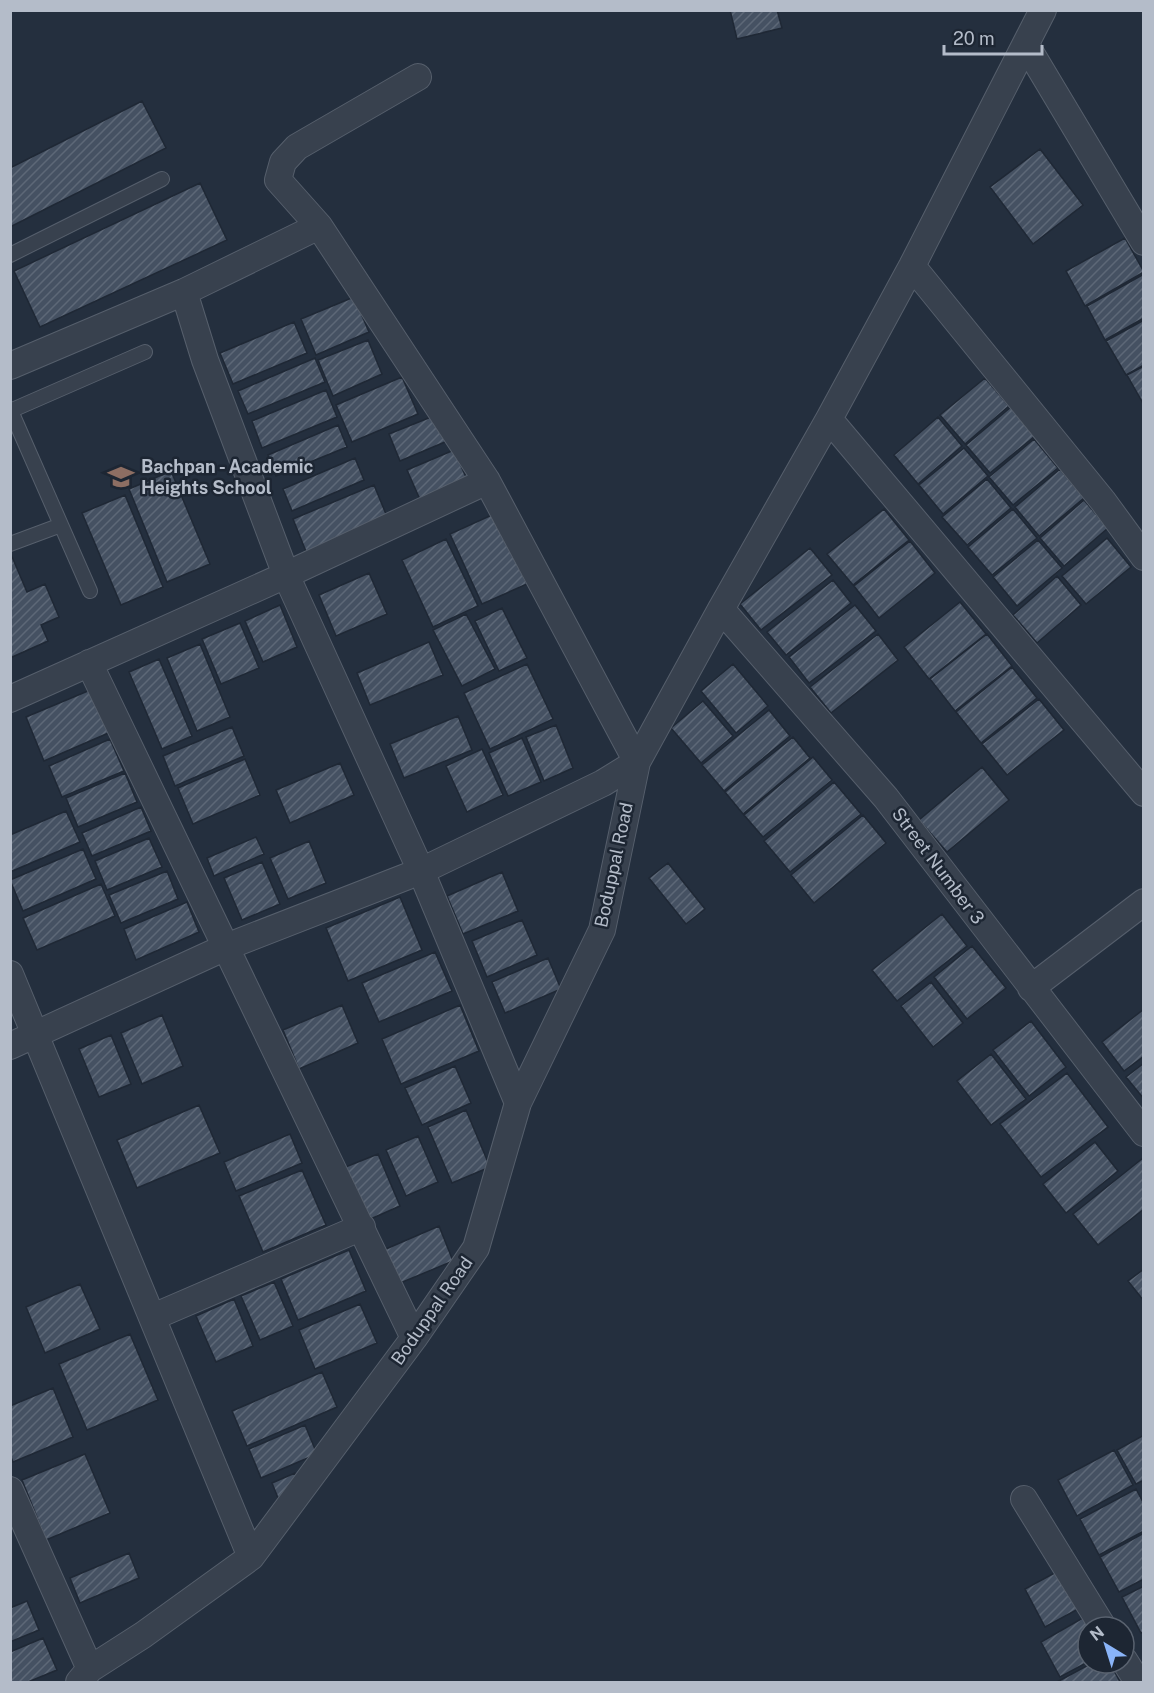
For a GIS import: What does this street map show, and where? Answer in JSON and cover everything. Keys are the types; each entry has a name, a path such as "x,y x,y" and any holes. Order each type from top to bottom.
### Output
{"street":[{"path":"10,1046 226,947 421,871 603,783 637,762 912,266 1043,10"},
{"path":"1026,45 1143,242"},
{"path":"418,77 297,147 283,162 278,180 319,226 487,481 637,762"},
{"path":"10,366 184,292 319,226"},
{"path":"912,266 1103,501 1143,556"},
{"path":"184,292 205,360 286,575 421,871 518,1103"},
{"path":"829,419 1143,793"},
{"path":"10,699 286,575 487,481"},
{"name":"Street Number 3","path":"721,609 886,798 1143,1133"},
{"path":"88,663 414,1338"},
{"name":"Boduppal Road","path":"85,1676 251,1557 414,1338 476,1248 518,1103 602,930 637,762"},
{"path":"1031,988 1143,902"},
{"path":"10,974 251,1557"},
{"path":"153,1317 362,1227"},
{"path":"10,1490 85,1676"},
{"path":"1024,1499 1096,1615"}],"lane":[{"path":"10,255 162,179"},
{"path":"90,591 11,411 145,352"},
{"path":"10,544 61,525"}],"building":[{"path":"730,10 777,10 782,28 737,39"},
{"path":"142,101 166,148 10,227 10,168"},
{"path":"1040,149 1083,205 1033,244 990,187"},
{"path":"200,183 227,240 40,327 14,271"},
{"path":"1125,238 1144,272 1085,306 1066,271"},
{"path":"1144,274 1144,318 1105,340 1087,306"},
{"path":"354,297 369,332 316,355 301,319"},
{"path":"1144,320 1144,365 1126,375 1106,341"},
{"path":"294,322 307,353 233,384 220,353"},
{"path":"368,340 382,374 333,396 318,360"},
{"path":"315,358 325,382 248,414 238,391"},
{"path":"1144,366 1144,405 1127,375"},
{"path":"402,377 418,414 352,442 336,405"},
{"path":"985,378 1009,406 965,444 940,415"},
{"path":"326,390 337,417 262,448 252,421"},
{"path":"1011,407 1035,436 990,473 966,445"},
{"path":"441,413 452,439 400,461 389,434"},
{"path":"938,417 962,446 918,484 894,455"},
{"path":"338,425 347,447 276,476 268,455"},
{"path":"1034,439 1058,468 1013,505 989,477"},
{"path":"964,448 988,476 943,514 919,485"},
{"path":"454,450 469,484 422,504 407,470"},
{"path":"355,458 364,480 292,511 283,489"},
{"path":"1060,469 1084,498 1039,536 1015,507"},
{"path":"171,471 210,564 167,582 129,489"},
{"path":"987,479 1011,508 967,545 942,517"},
{"path":"374,485 388,519 307,554 293,519"},
{"path":"125,495 163,587 121,605 82,513"},
{"path":"1084,500 1108,528 1064,566 1040,538"},
{"path":"884,509 909,540 853,585 827,554"},
{"path":"1013,509 1037,538 992,575 968,547"},
{"path":"494,514 527,584 482,604 450,534"},
{"path":"1107,538 1131,567 1086,604 1062,576"},
{"path":"446,539 478,606 433,627 402,560"},
{"path":"1038,540 1062,568 1017,606 993,577"},
{"path":"910,541 935,573 879,618 854,586"},
{"path":"810,548 832,575 761,630 740,604"},
{"path":"10,552 27,592 45,584 59,617 41,625 48,641 10,658"},
{"path":"369,573 387,614 336,636 319,595"},
{"path":"1057,576 1081,605 1037,643 1013,615"},
{"path":"833,580 851,603 786,655 767,632"},
{"path":"960,602 986,634 929,679 904,647"},
{"path":"280,605 297,647 263,662 245,621"},
{"path":"855,605 876,631 809,683 789,657"},
{"path":"502,608 527,658 499,671 475,621"},
{"path":"466,614 495,669 462,686 433,630"},
{"path":"240,623 259,668 221,684 202,639"},
{"path":"878,634 898,660 831,713 810,687"},
{"path":"987,634 1012,666 955,711 930,679"},
{"path":"429,642 443,675 370,705 357,673"},
{"path":"200,644 230,717 197,731 167,658"},
{"path":"159,659 192,736 162,749 129,672"},
{"path":"527,664 553,719 490,749 464,693"},
{"path":"733,664 768,706 736,733 701,691"},
{"path":"1012,667 1037,698 981,743 956,712"},
{"path":"95,688 113,731 44,761 26,717"},
{"path":"1039,699 1064,730 1007,775 982,744"},
{"path":"703,701 733,736 701,763 671,728"},
{"path":"769,710 790,736 724,791 702,765"},
{"path":"458,716 472,750 404,778 390,744"},
{"path":"556,725 573,768 544,781 526,737"},
{"path":"232,727 244,756 175,786 163,756"},
{"path":"793,737 810,758 743,814 725,792"},
{"path":"522,738 541,782 508,796 489,753"},
{"path":"110,739 124,771 62,797 49,766"},
{"path":"482,749 503,795 467,812 446,766"},
{"path":"813,757 832,780 763,837 744,815"},
{"path":"245,759 260,795 193,824 178,788"},
{"path":"340,763 354,795 290,823 276,790"},
{"path":"982,767 1009,800 947,852 919,820"},
{"path":"125,773 137,802 78,827 66,798"},
{"path":"834,782 861,814 790,872 764,841"},
{"path":"141,807 151,831 92,856 82,833"},
{"path":"66,811 80,842 10,872 10,835"},
{"path":"863,815 886,843 814,903 791,875"},
{"path":"256,837 264,854 214,876 207,858"},
{"path":"149,838 162,867 107,890 95,861"},
{"path":"309,841 326,883 288,899 270,858"},
{"path":"83,849 96,879 23,911 10,880"},
{"path":"262,862 280,904 242,920 224,878"},
{"path":"668,863 705,909 686,924 649,878"},
{"path":"167,871 178,899 121,923 109,895"},
{"path":"502,872 518,911 463,934 447,896"},
{"path":"101,884 115,916 37,950 23,918"},
{"path":"400,897 422,950 348,981 326,928"},
{"path":"187,902 199,932 136,960 124,929"},
{"path":"942,914 967,946 897,1001 872,970"},
{"path":"522,920 537,955 487,977 472,941"},
{"path":"972,946 1006,988 967,1019 934,977"},
{"path":"435,952 452,991 379,1022 362,983"},
{"path":"548,958 561,989 505,1013 492,982"},
{"path":"931,982 963,1023 933,1047 901,1006"},
{"path":"342,1005 358,1043 299,1069 283,1030"},
{"path":"460,1005 479,1051 401,1084 382,1039"},
{"path":"1144,1009 1144,1056 1124,1071 1102,1042"},
{"path":"162,1015 183,1066 142,1084 121,1033"},
{"path":"1031,1021 1066,1067 1029,1096 993,1050"},
{"path":"111,1035 131,1084 99,1097 79,1049"},
{"path":"991,1054 1026,1099 991,1125 957,1081"},
{"path":"1144,1063 1144,1099 1126,1077"},
{"path":"455,1066 471,1103 422,1125 405,1088"},
{"path":"1067,1073 1108,1127 1041,1177 1000,1124"},
{"path":"199,1105 220,1153 137,1188 117,1140"},
{"path":"466,1110 490,1167 452,1183 428,1127"},
{"path":"290,1134 302,1163 236,1191 224,1162"},
{"path":"418,1136 438,1182 406,1196 386,1150"},
{"path":"1095,1142 1118,1171 1066,1213 1043,1184"},
{"path":"378,1154 400,1206 366,1221 343,1168"},
{"path":"1143,1158 1144,1209 1098,1245 1073,1214"},
{"path":"302,1170 326,1225 263,1252 239,1196"},
{"path":"439,1226 453,1261 393,1286 379,1252"},
{"path":"349,1250 366,1291 298,1320 281,1279"},
{"path":"1144,1269 1144,1301 1128,1281"},
{"path":"274,1282 293,1326 260,1340 241,1296"},
{"path":"80,1284 100,1329 45,1353 26,1307"},
{"path":"234,1299 253,1346 216,1362 196,1316"},
{"path":"360,1304 377,1343 315,1369 299,1330"},
{"path":"130,1334 158,1400 87,1430 59,1364"},
{"path":"322,1372 337,1407 247,1446 232,1411"},
{"path":"53,1388 73,1437 13,1462 10,1455 10,1406"},
{"path":"305,1425 317,1454 261,1478 249,1449"},
{"path":"1144,1435 1144,1480 1136,1484 1117,1450"},
{"path":"1114,1450 1133,1485 1077,1516 1058,1480"},
{"path":"85,1454 110,1513 46,1540 22,1480"},
{"path":"295,1473 301,1488 278,1498 272,1483"},
{"path":"1136,1489 1144,1504 1144,1531 1099,1555 1080,1519"},
{"path":"1144,1533 1144,1579 1119,1592 1100,1557"},
{"path":"129,1553 139,1578 80,1603 70,1578"},
{"path":"1060,1570 1080,1608 1045,1627 1025,1589"},
{"path":"1144,1586 1144,1632 1141,1633 1136,1624 1136,1615 1132,1615 1122,1597"},
{"path":"27,1601 39,1630 10,1642 10,1608"},
{"path":"1076,1622 1076,1668 1060,1677 1041,1642"},
{"path":"43,1638 57,1670 28,1682 10,1682 10,1652"},
{"path":"1076,1672 1076,1675 1116,1675 1120,1682 1057,1682"}],"place":[{"name":"Bachpan - Academic Heights School","path":"121,477"}]}
